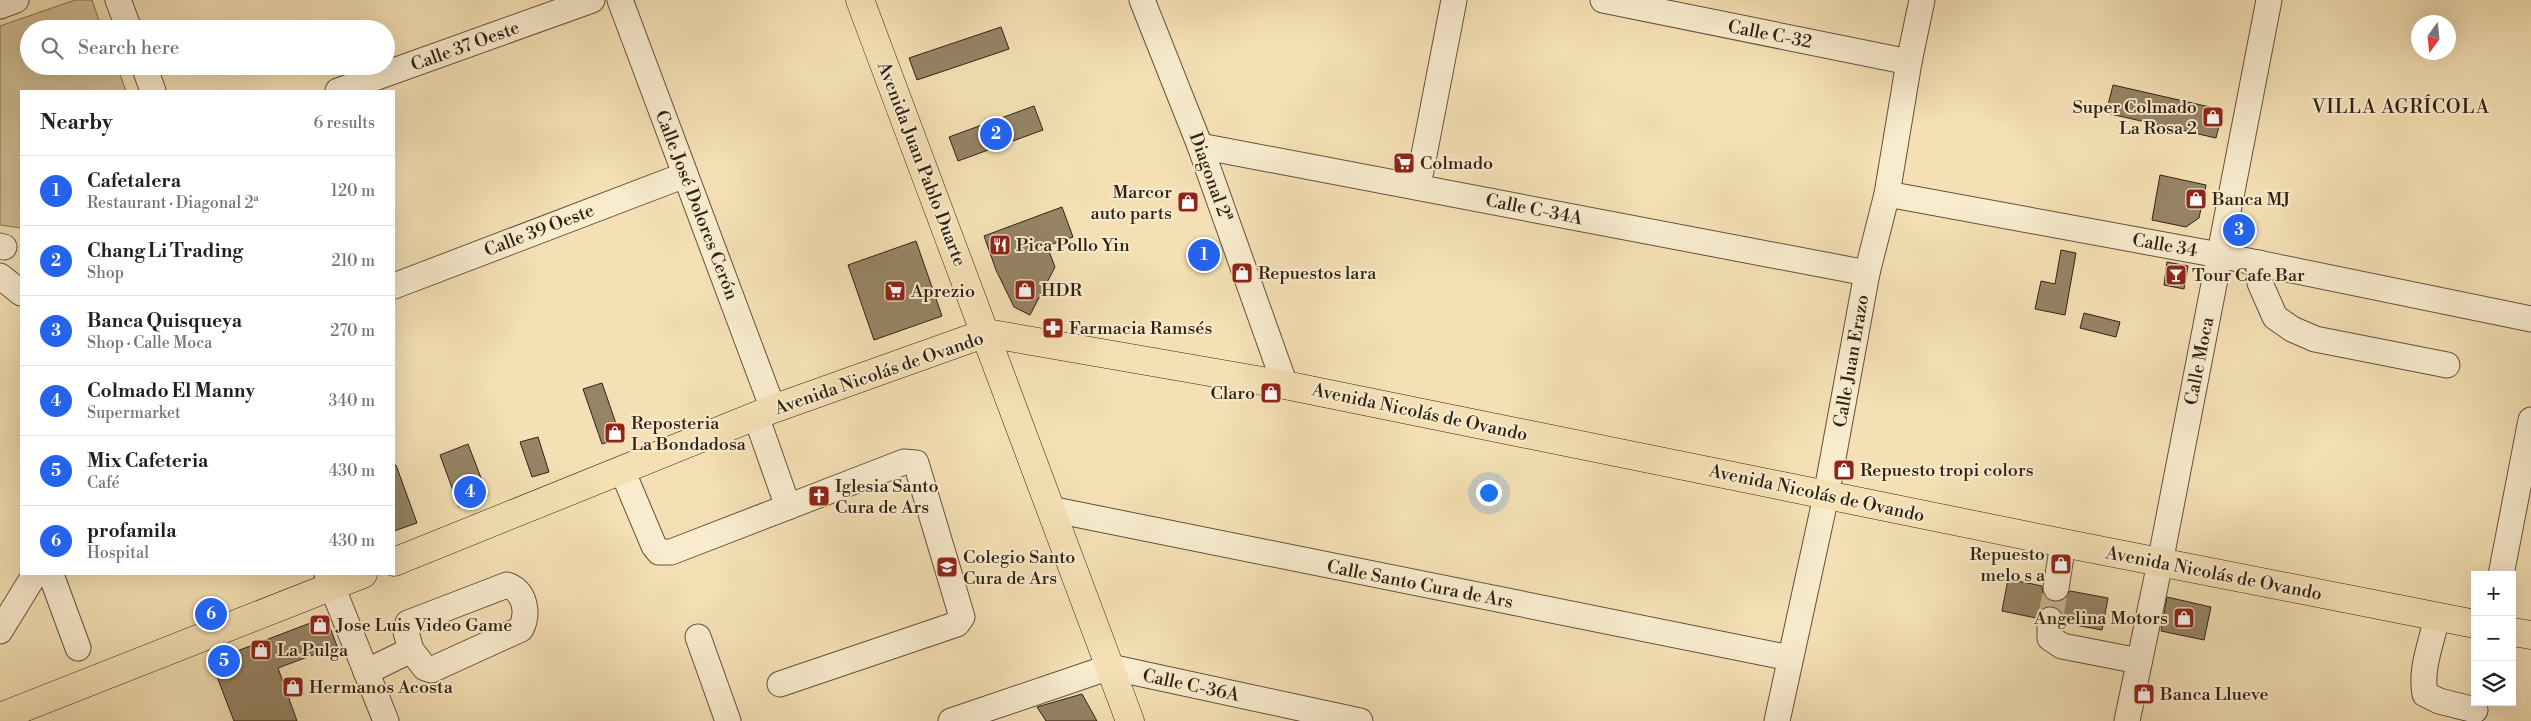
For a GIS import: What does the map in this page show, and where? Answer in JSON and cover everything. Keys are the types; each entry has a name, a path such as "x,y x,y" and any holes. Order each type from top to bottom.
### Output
{"main road":[{"name":"Avenida Juan Pablo Duarte","path":"860,0 1130,721"},
{"name":"Avenida Nicolás de Ovando","path":"395,562 765,413 986,333 1285,384 1826,496 2471,623"},
{"path":"3,715 329,580 357,575"},
{"path":"2516,633 2531,635"}],"street":[{"path":"0,6 16,0"},
{"path":"118,0 126,20"},
{"name":"Calle 37 Oeste","path":"395,71 592,0"},
{"name":"Calle José Dolores Cerón","path":"620,0 685,175 765,413 788,507"},
{"name":"Diagonal 2ª","path":"1142,0 1200,146 1285,384"},
{"path":"1418,186 1454,0"},
{"name":"Calle C-32","path":"1602,0 1909,62"},
{"name":"Calle Juan Erazo","path":"1777,721 1826,496 1867,274 1887,194 1909,62 1922,0"},
{"name":"Calle Moca","path":"2127,721 2160,563 2269,0"},
{"path":"147,75 153,90"},
{"name":"Calle 37 Oeste","path":"341,90 383,75"},
{"name":"Calle C-34A","path":"1200,146 1418,186 1867,274"},
{"name":"Calle 39 Oeste","path":"395,286 685,175"},
{"name":"Calle 34","path":"1887,194 2219,255 2531,319"},
{"path":"2259,263 2260,283 2275,317 2292,329 2315,339 2447,365"},
{"path":"0,276 20,291"},
{"path":"2502,571 2531,420"},
{"path":"622,470 654,546 659,552 670,552 904,462 916,462 962,617 957,624 780,684"},
{"name":"Calle Santo Cura de Ars","path":"1050,509 1790,658"},
{"path":"2056,588 2063,543"},
{"path":"0,631 34,575"},
{"path":"47,575 53,580 78,648"},
{"path":"329,580 386,721"},
{"path":"507,585 517,588 522,596 526,619 521,629 431,670 424,668 411,650 406,632 408,623 507,585"},
{"path":"2437,617 2423,684 2425,694 2439,701 2474,711"},
{"path":"2050,620 2050,638 2062,646 2139,661"},
{"path":"698,637 728,721"},
{"path":"366,672 411,650"},
{"path":"950,721 1110,667"},
{"name":"Calle C-36A","path":"1110,667 1313,716 1360,721"}],"shaded area":[{"path":"75,0 92,0 99,20 20,20 20,75 120,75 126,90 20,90 20,228 0,225 0,26"}],"building":[{"path":"1001,27 1009,49 917,80 909,58"},
{"path":"2113,85 2223,110 2216,138 2106,113"},
{"path":"1034,106 1043,130 958,161 949,137"},
{"path":"2160,175 2206,185 2199,218 2186,227 2152,220"},
{"path":"1062,207 1073,237 1047,246 1055,267 1030,315 1014,307 996,270 984,236"},
{"name":"Aprezio","path":"916,241 942,316 874,340 848,265"},
{"path":"2061,250 2076,253 2065,315 2035,309 2041,281 2055,284"},
{"name":"Tour Cafe Bar","path":"2167,262 2188,266 2184,289 2164,285"},
{"path":"2084,313 2120,322 2116,337 2080,328"},
{"path":"602,383 621,438 602,444 583,389"},
{"path":"538,437 549,472 532,477 520,442"},
{"path":"468,444 488,496 459,507 440,455"},
{"path":"395,465 396,465 417,523 395,531"},
{"path":"2008,579 2042,586 2043,594 2053,602 2062,601 2070,591 2108,598 2102,630 2064,623 2062,612 2050,606 2042,608 2036,618 2002,611"},
{"name":"Angelina Motors","path":"2167,597 2211,607 2204,640 2161,631"},
{"path":"326,617 337,646 278,668 297,721 234,721 211,661"},
{"path":"1082,694 1097,721 1046,721 1037,707"}],"tunnel":[{"path":"2050,620 2056,588"}],"place":[{"name":"Super Colmado La Rosa 2","path":"2213,117"},
{"name":"Chang Li Trading","path":"996,134"},
{"name":"Colmado","path":"1404,163"},
{"name":"Banca MJ","path":"2196,199"},
{"name":"Marcor auto parts","path":"1188,202"},
{"name":"Banca Quisqueya","path":"2239,230"},
{"name":"Pica Pollo Yin","path":"1000,245"},
{"name":"Cafetalera","path":"1204,255"},
{"name":"Repuestos lara","path":"1242,273"},
{"name":"Tour Cafe Bar","path":"2176,275"},
{"name":"HDR","path":"1025,290"},
{"name":"Aprezio","path":"895,291"},
{"name":"Farmacia Ramsés","path":"1053,328"},
{"name":"Claro","path":"1271,393"},
{"name":"Reposteria La Bondadosa","path":"615,433"},
{"name":"Repuesto tropi colors","path":"1844,470"},
{"name":"Colmado El Manny","path":"470,492"},
{"name":"Iglesia Santo Cura de Ars","path":"819,496"},
{"name":"Repuesto melo s a","path":"2061,564"},
{"name":"Colegio Santo Cura de Ars","path":"947,567"},
{"name":"profamila","path":"211,614"},
{"name":"Angelina Motors","path":"2184,618"},
{"name":"Jose Luis Video Game","path":"320,625"},
{"name":"La Pulga","path":"261,650"},
{"name":"Mix Cafeteria","path":"224,661"},
{"name":"Hermanos Acosta","path":"293,687"},
{"name":"Banca Llueve","path":"2144,694"}],"district":[{"name":"VILLA AGRÍCOLA","path":"2401,106"}]}
